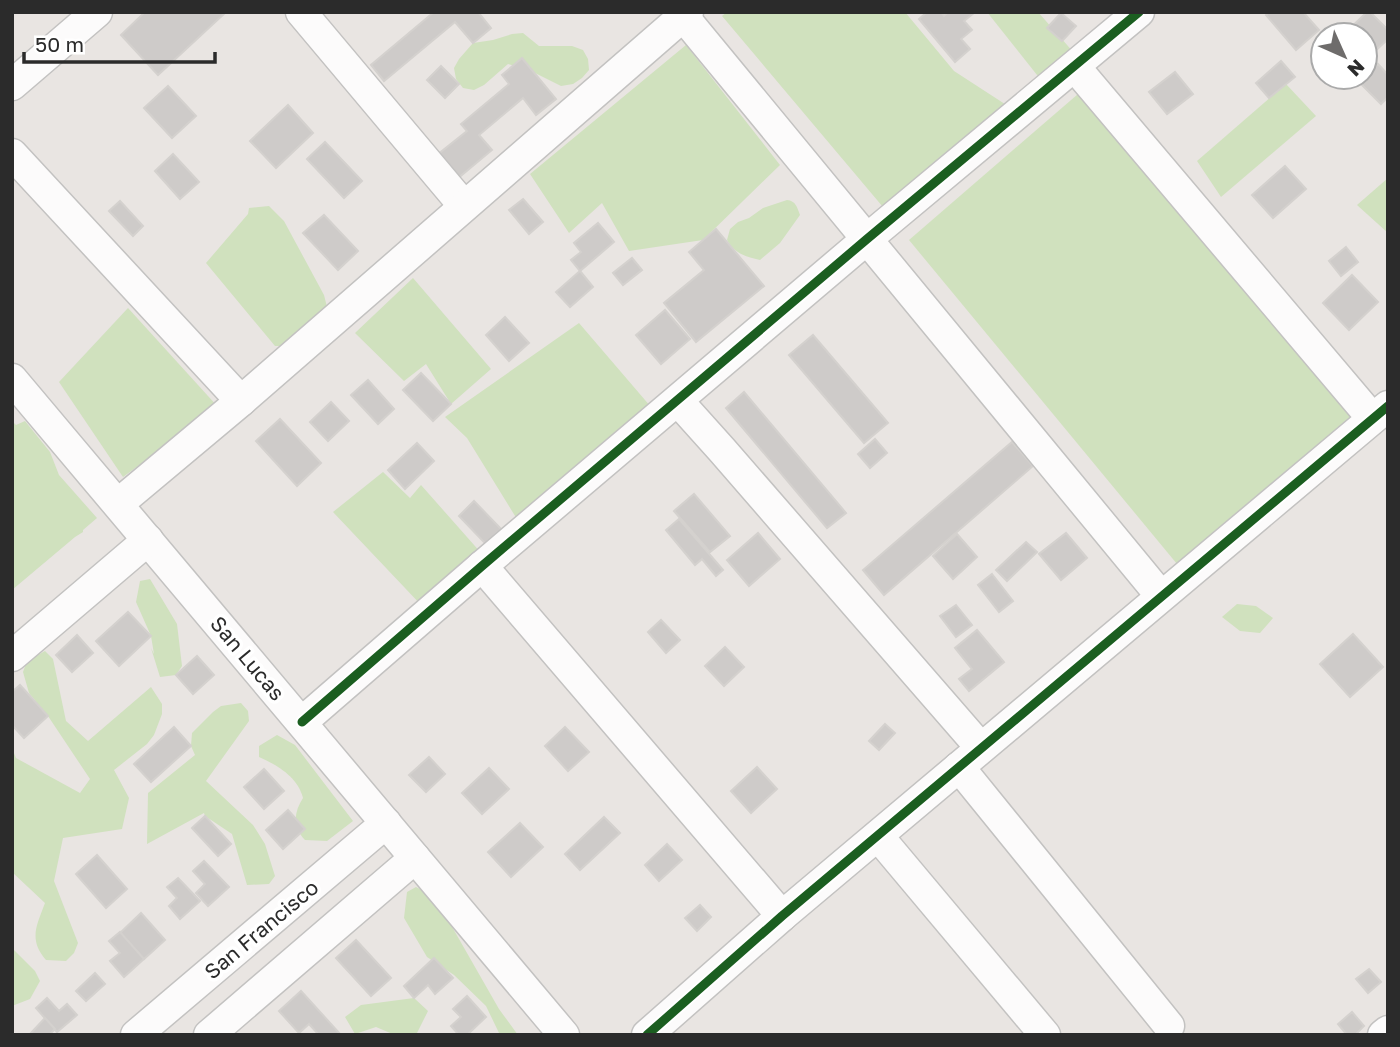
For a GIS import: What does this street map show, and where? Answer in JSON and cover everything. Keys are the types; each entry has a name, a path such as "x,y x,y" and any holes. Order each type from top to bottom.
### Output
{"street":[{"path":"12,85 97,12"},
{"path":"301,12 464,206"},
{"path":"302,722 867,239 1139,12"},
{"path":"118,505 685,14 1161,596"},
{"path":"647,1035 782,916 1380,412 1075,67"},
{"path":"12,154 241,401"},
{"name":"San Lucas","path":"12,379 564,1035"},
{"path":"678,401 981,748"},
{"path":"12,656 148,540"},
{"path":"482,566 782,916"},
{"path":"959,767 1169,1026"},
{"name":"San Francisco","path":"136,1035 386,823"},
{"path":"878,836 1045,1035"},
{"path":"209,1035 415,858"},
{"path":"1383,1035 1388,1031"}],"green space":[{"path":"727,12 905,12 954,71 1011,108 888,213 722,16"},
{"path":"987,12 1038,12 1075,54 1041,80"},
{"path":"523,33 539,46 572,46 583,50 588,59 589,70 573,84 561,86 529,70 508,64 484,85 474,90 463,88 456,79 454,68 473,43"},
{"path":"686,45 780,165 703,240 629,251 602,203 569,233 530,174"},
{"path":"1286,84 1316,116 1221,197 1197,161"},
{"path":"1085,88 1360,412 1182,570 909,240"},
{"path":"1388,178 1388,233 1357,205"},
{"path":"787,200 794,203 800,215 780,243 760,260 741,254 733,248 727,240 730,229 763,208"},
{"path":"269,206 284,221 324,295 329,315 297,346 275,346 206,263 248,214 249,208"},
{"path":"413,278 491,369 451,404 426,364 404,381 355,333"},
{"path":"128,308 218,407 123,477 59,382"},
{"path":"579,323 657,414 520,524 467,438 445,417"},
{"path":"12,421 16,425 25,421 50,452 59,475 97,518 12,590"},
{"path":"383,472 410,498 421,485 482,554 423,607 333,512"},
{"path":"150,579 177,624 182,666 176,675 160,677 151,648 154,654 151,636 136,602 140,581"},
{"path":"1237,604 1256,606 1273,618 1260,633 1240,631 1222,617"},
{"path":"45,651 53,659 66,721 88,741 151,687 162,704 162,714 154,735 147,744 114,770 129,798 122,829 63,838 54,881 78,943 74,953 66,961 46,960 40,952 36,932 45,903 12,872 12,748 16,758 80,793 90,779 48,716 29,693 23,672 27,661"},
{"path":"241,703 248,711 249,721 206,781 253,825 265,844 275,876 269,884 247,885 232,834 204,813 147,844 148,793 195,755 191,746 192,733 213,712 221,706"},
{"path":"277,735 295,745 353,821 327,841 305,840 296,824 298,808 303,798 297,784 286,773 259,757 259,746"},
{"path":"416,887 435,897 499,1009 518,1035 500,1035 486,1006 454,975 427,957 404,918 407,892"},
{"path":"12,948 35,971 40,981 30,999 12,1006"},
{"path":"414,998 428,1011 416,1035 395,1035 376,1027 355,1034 345,1017 361,1005"}],"building":[{"path":"145,12 226,12 158,75 121,35"},
{"path":"434,12 478,12 491,28 473,43 455,22 384,81 371,65"},
{"path":"927,12 941,12 944,16 948,12 974,13 964,21 972,30 961,39 970,49 955,62 919,19"},
{"path":"1269,12 1303,12 1311,21 1309,39 1296,50 1266,15"},
{"path":"1370,12 1379,21 1358,21"},
{"path":"1061,13 1076,26 1062,41 1047,28"},
{"path":"1379,21 1388,30 1388,39 1379,47"},
{"path":"522,58 556,99 536,115 523,98 479,135 492,150 457,179 437,155 467,131 461,124 509,84 502,75"},
{"path":"1281,61 1295,77 1269,98 1256,83"},
{"path":"1379,65 1388,75 1388,97 1381,104 1368,91 1379,91"},
{"path":"441,66 459,84 445,98 427,80"},
{"path":"1175,72 1193,94 1167,114 1149,92"},
{"path":"168,86 196,116 172,138 144,108"},
{"path":"288,105 313,133 276,168 250,141"},
{"path":"325,142 362,181 344,198 307,159"},
{"path":"173,154 199,182 180,199 155,171"},
{"path":"1285,166 1306,189 1273,218 1252,195"},
{"path":"523,199 543,222 529,234 509,210"},
{"path":"120,201 143,226 133,236 109,211"},
{"path":"324,215 358,251 338,270 303,233"},
{"path":"598,223 614,242 580,271 571,260 581,252 574,243"},
{"path":"716,229 764,286 696,342 664,303 704,270 689,252"},
{"path":"1346,247 1358,262 1341,276 1329,261"},
{"path":"632,258 642,270 623,285 613,273"},
{"path":"580,271 593,287 570,307 556,292"},
{"path":"1352,275 1378,302 1349,330 1323,303"},
{"path":"665,310 690,339 661,364 636,335"},
{"path":"505,317 529,343 509,361 486,335"},
{"path":"813,335 888,423 864,443 789,355"},
{"path":"421,373 451,404 433,421 403,390"},
{"path":"368,380 394,409 378,424 351,395"},
{"path":"744,392 846,513 827,528 726,408"},
{"path":"331,402 349,421 328,441 310,422"},
{"path":"280,419 321,463 297,486 256,441"},
{"path":"875,439 887,453 870,468 858,454"},
{"path":"1012,442 1033,466 884,595 863,570"},
{"path":"417,443 434,461 405,489 388,470"},
{"path":"694,494 730,536 710,552 674,511"},
{"path":"474,501 501,529 485,543 459,516"},
{"path":"679,519 723,570 716,576 702,559 695,565 666,530"},
{"path":"758,533 780,559 749,586 727,560"},
{"path":"1066,533 1087,558 1061,580 1039,554"},
{"path":"957,534 977,557 953,579 933,556"},
{"path":"1026,542 1037,552 1007,581 996,570"},
{"path":"992,574 1013,601 999,612 978,585"},
{"path":"956,605 972,625 956,637 940,616"},
{"path":"128,612 151,636 119,666 96,641"},
{"path":"661,620 680,640 666,653 648,632"},
{"path":"977,630 1004,662 969,691 959,679 972,669 955,648"},
{"path":"1353,634 1383,667 1350,697 1320,664"},
{"path":"77,635 93,653 72,672 56,655"},
{"path":"725,647 744,667 724,686 705,666"},
{"path":"197,656 214,675 193,694 176,675"},
{"path":"20,685 48,716 24,738 12,725 12,692"},
{"path":"885,724 895,733 879,750 869,741"},
{"path":"174,727 191,746 151,782 134,764"},
{"path":"565,727 589,752 568,771 545,746"},
{"path":"429,757 445,774 426,792 409,775"},
{"path":"757,767 777,789 751,813 731,791"},
{"path":"489,768 509,789 482,814 462,793"},
{"path":"264,769 284,791 264,809 244,787"},
{"path":"288,810 305,829 283,849 266,830"},
{"path":"205,816 231,844 218,856 192,828"},
{"path":"604,817 620,833 580,870 565,854"},
{"path":"520,823 543,847 511,877 488,852"},
{"path":"667,844 682,860 659,881 645,865"},
{"path":"97,855 127,889 106,908 76,874"},
{"path":"204,861 229,887 208,906 196,893 205,884 193,871"},
{"path":"178,878 200,901 180,919 169,906 177,898 167,887"},
{"path":"700,905 711,917 697,931 685,918"},
{"path":"141,913 165,940 144,959 120,933"},
{"path":"120,932 144,959 124,977 110,961 120,953 109,941"},
{"path":"356,940 391,978 371,996 336,958"},
{"path":"434,958 453,978 435,994 428,985 414,998 404,986"},
{"path":"1369,969 1381,982 1368,993 1356,979"},
{"path":"95,973 105,984 86,1001 76,991"},
{"path":"301,991 341,1035 319,1035 309,1024 299,1033 279,1011"},
{"path":"467,996 486,1017 467,1035 459,1035 451,1026 461,1017 453,1009"},
{"path":"47,998 59,1011 67,1004 77,1015 57,1032 36,1008"},
{"path":"1352,1012 1364,1026 1355,1035 1347,1035 1338,1024"},
{"path":"45,1018 55,1029 49,1035 29,1035"}],"cycle path":[{"path":"302,722 867,239 1139,12"},
{"path":"647,1035 782,916 1388,406"}]}
